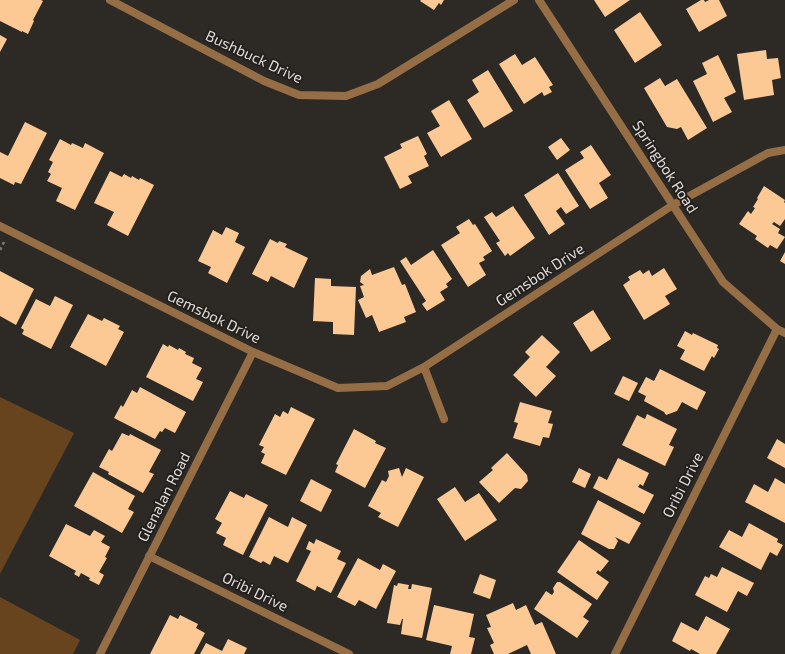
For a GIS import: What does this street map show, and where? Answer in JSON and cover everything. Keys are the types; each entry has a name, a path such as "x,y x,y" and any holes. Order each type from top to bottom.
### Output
{"street":[{"name":"Bushbuck Drive","path":"110,0 264,81 299,95 346,96 378,84 514,0"},
{"name":"Springbok Road","path":"539,0 723,282 781,331"},
{"name":"Gemsbok Drive","path":"0,226 253,352 338,388 387,386 424,367 673,205 768,153 785,150"},
{"name":"Oribi Drive","path":"615,654 781,331"},
{"name":"Glenalan Road","path":"100,654 253,352"},
{"path":"424,367 444,419"},
{"name":"Oribi Drive","path":"149,556 349,654"}],"shaded area":[{"path":"0,397 74,433 0,574"},
{"path":"0,597 80,640 73,654 0,654"}],"building":[{"path":"0,0 43,1 33,20 34,21 28,34 0,21"},
{"path":"444,0 441,5 439,3 434,10 420,1"},
{"path":"594,0 630,0 605,17"},
{"path":"701,0 704,0 705,2 709,0 719,0 727,16 699,32 686,9"},
{"path":"640,12 662,45 635,63 614,30"},
{"path":"0,35 7,39 0,52"},
{"path":"766,50 767,59 778,58 781,78 772,80 774,95 744,100 737,54"},
{"path":"515,54 522,65 535,57 553,85 549,87 552,92 544,96 542,92 524,104 499,64"},
{"path":"718,55 736,92 724,98 732,112 713,122 693,81 707,74 702,63"},
{"path":"488,70 513,111 484,128 467,100 479,92 472,80"},
{"path":"660,78 665,86 677,79 707,128 688,140 681,127 677,129 667,127 644,88"},
{"path":"449,100 472,139 441,157 427,133 440,126 431,111"},
{"path":"25,122 47,133 21,184 15,182 14,185 0,178 0,152 8,156"},
{"path":"418,136 427,154 424,156 429,166 408,176 412,183 400,189 384,157 402,148 400,144"},
{"path":"561,138 570,150 557,160 548,147"},
{"path":"60,139 71,145 72,143 83,148 85,143 104,153 75,210 56,201 62,188 47,181 51,174 48,172 53,162 49,160"},
{"path":"591,145 611,175 599,183 608,198 590,209 565,170 584,158 580,152"},
{"path":"110,171 122,177 124,174 139,180 140,178 154,185 128,236 107,225 114,212 94,203"},
{"path":"558,173 579,206 566,214 561,207 556,211 565,224 549,235 524,195"},
{"path":"764,186 785,200 785,219 780,226 774,222 772,224 780,229 778,233 785,237 777,249 770,245 768,248 755,239 757,236 739,224 748,211 751,214 755,208 753,207"},
{"path":"513,206 535,238 510,256 508,253 505,256 496,243 500,241 484,217 492,212 496,217"},
{"path":"469,219 473,225 475,224 492,251 483,257 485,260 479,263 486,275 468,287 441,245 460,233 456,227"},
{"path":"226,227 239,233 235,242 245,247 227,283 208,273 211,267 198,261 213,230 222,235"},
{"path":"270,239 278,243 279,241 287,244 285,247 308,258 294,288 271,276 268,282 252,274"},
{"path":"433,250 452,279 446,284 448,287 440,292 445,300 427,311 422,304 426,301 400,261 406,257 411,265"},
{"path":"785,252 785,264 780,261"},
{"path":"394,267 402,285 405,284 416,312 404,317 406,322 379,332 372,315 366,318 358,300 364,297 360,286 364,285 360,282 361,276 370,269 372,275"},
{"path":"664,268 677,289 665,296 670,304 644,320 623,285 630,280 628,277 640,270 643,274 649,270 652,276"},
{"path":"0,271 34,289 16,325 0,316"},
{"path":"315,278 331,279 331,286 356,287 354,335 333,334 333,322 313,321"},
{"path":"55,296 73,305 51,349 22,334 24,330 21,328 36,299 50,306"},
{"path":"593,310 611,339 591,352 573,323"},
{"path":"88,314 102,321 104,318 120,326 118,329 124,332 106,366 70,347"},
{"path":"685,331 692,335 693,333 718,345 717,348 719,349 714,358 712,356 704,371 680,359 685,350 677,346"},
{"path":"542,335 560,352 546,367 556,376 536,397 513,375 530,357 525,352"},
{"path":"163,344 168,347 169,345 178,350 179,348 186,352 185,354 194,358 192,363 202,368 196,379 203,382 193,401 146,377"},
{"path":"660,369 706,392 697,410 682,402 677,411 666,415 664,412 644,401 646,396 638,392 646,377 654,381"},
{"path":"623,376 638,383 629,401 614,394"},
{"path":"140,387 186,412 175,433 165,428 162,432 160,431 155,439 114,418 121,405 123,407 132,390 137,393"},
{"path":"520,402 552,411 548,423 553,424 549,438 543,437 540,446 513,438 518,423 514,422"},
{"path":"291,407 315,419 286,475 261,463 265,454 261,452 264,447 259,445 275,414 280,417 283,411 288,414"},
{"path":"647,414 677,429 669,445 674,447 665,466 622,445 637,415 645,419"},
{"path":"354,429 376,441 375,443 386,448 365,488 335,472 338,465 336,464"},
{"path":"122,433 129,436 130,434 161,450 149,472 154,474 143,493 108,474 109,472 99,467 109,449 112,451"},
{"path":"777,439 785,444 785,468 767,458"},
{"path":"507,453 527,475 528,481 521,489 515,488 499,503 479,482 493,470 491,468"},
{"path":"618,458 649,473 643,486 640,484 638,487 654,495 644,514 593,488 599,476 607,480"},
{"path":"399,468 402,477 406,468 424,477 398,527 378,517 381,513 368,506 382,480 386,482 389,476 388,471"},
{"path":"579,468 591,474 585,488 572,482"},
{"path":"93,472 135,496 128,509 134,512 122,533 74,506"},
{"path":"775,478 785,484 785,523 745,502 754,484 768,492"},
{"path":"311,479 332,490 321,512 300,501"},
{"path":"455,487 465,502 479,493 497,520 465,541 437,499"},
{"path":"230,491 244,498 246,494 268,505 243,555 223,545 226,538 216,533 222,523 215,519"},
{"path":"598,500 641,523 629,544 615,537 618,541 614,549 609,549 581,534"},
{"path":"269,517 288,527 292,517 307,525 288,563 274,556 270,565 263,561 261,563 249,557"},
{"path":"749,523 778,539 777,542 783,545 777,556 770,552 761,570 719,547 729,530 742,537"},
{"path":"66,524 90,536 94,530 105,536 101,542 110,547 105,557 107,558 99,572 104,575 99,585 89,580 90,578 81,573 79,577 74,574 76,571 49,556"},
{"path":"316,539 341,551 337,559 346,563 331,593 317,586 315,591 296,581 311,551 306,549 309,541 314,544"},
{"path":"579,540 609,561 600,572 598,570 596,573 609,582 597,600 557,572"},
{"path":"358,558 380,570 383,564 396,571 376,609 359,600 355,606 337,597"},
{"path":"722,567 754,583 747,596 738,591 727,612 695,595 705,576 709,578 711,574 717,577"},
{"path":"480,574 496,580 490,599 473,593"},
{"path":"557,582 560,582 592,604 583,617 589,621 577,638 534,609 546,591 552,595 554,592 553,588"},
{"path":"398,583 409,585 408,589 411,589 412,584 432,588 422,638 401,634 403,619 400,625 387,623 394,585 397,586"},
{"path":"513,603 516,610 526,605 535,625 542,622 556,654 531,654 527,645 508,654 494,654 490,645 494,643 487,628 491,627 486,615"},
{"path":"434,605 474,614 469,637 475,638 471,654 450,654 452,646 426,640"},
{"path":"170,615 178,619 180,615 198,624 196,628 205,633 194,654 150,654"},
{"path":"706,616 730,629 716,654 700,654 691,649 690,651 672,641 681,622 698,631"},
{"path":"228,639 247,648 244,654 200,654 206,643 222,651"}]}
